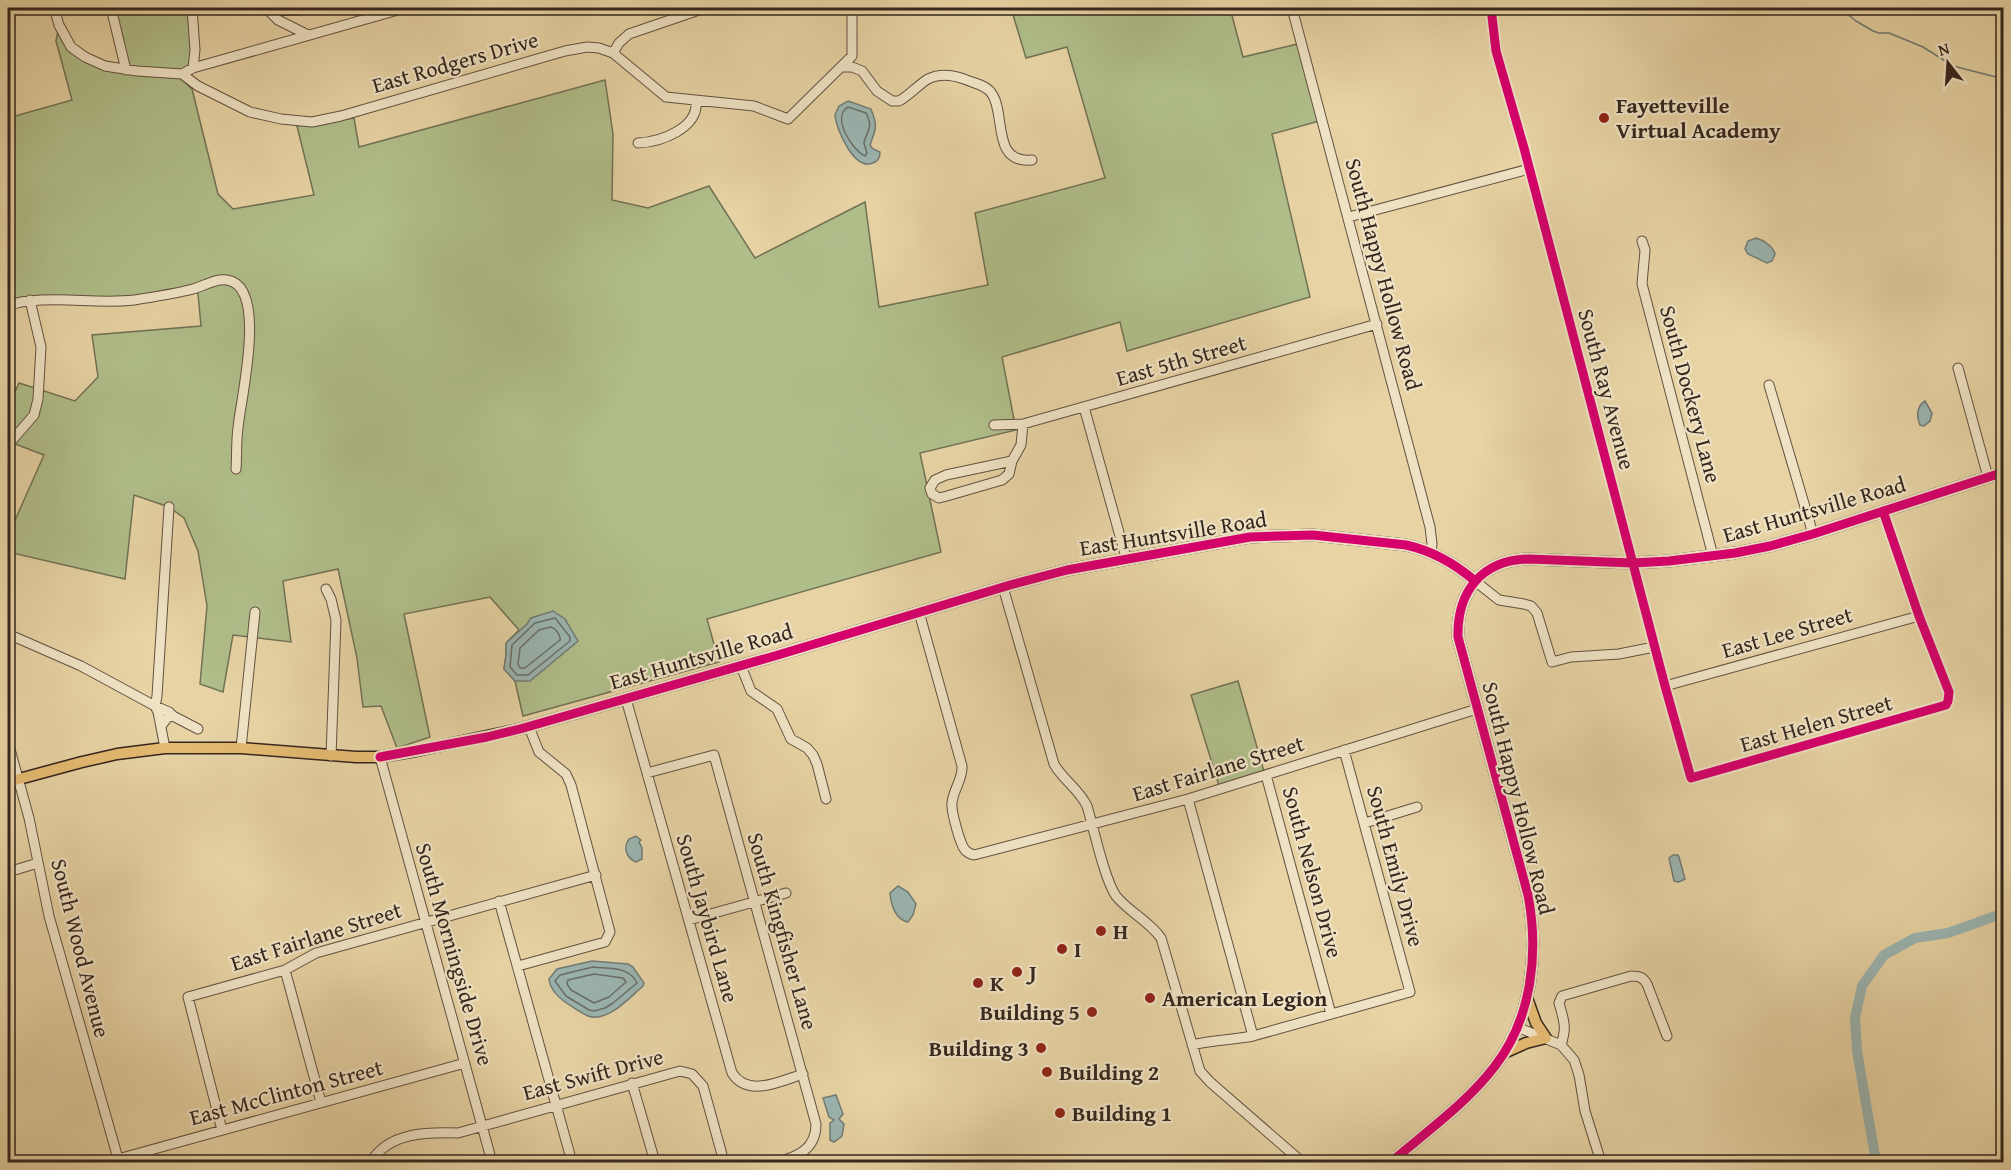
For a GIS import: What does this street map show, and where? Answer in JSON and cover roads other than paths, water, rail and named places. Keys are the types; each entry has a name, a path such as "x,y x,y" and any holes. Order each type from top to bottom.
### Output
{"main road":[{"name":"East Huntsville Road","path":"13,780 82,762 165,748 241,748 331,756 380,757 487,737 741,666 1050,574 1250,537 1293,534 1406,545 1431,552 1458,567 1475,581 1499,564 1512,560 1633,562 1713,556 1770,546 2004,472"},
{"name":"South Happy Hollow Road","path":"1475,581 1462,600 1457,622 1459,643 1531,914 1533,968 1527,998 1504,1054"},
{"path":"1391,1162 1466,1097 1504,1054 1526,1043 1546,1038 1536,1023 1527,998"}],"street":[{"name":"East Rodgers Drive","path":"54,8 59,25 71,47 85,57 105,66 126,70 182,74 198,86 250,112 281,119 312,122 341,116 565,51 587,47 613,53 666,97 754,106 788,119 841,67"},
{"path":"111,8 126,70"},
{"path":"192,8 194,68"},
{"path":"249,8 269,11 297,11 311,8"},
{"path":"182,74 194,68 405,8"},
{"path":"613,53 619,43 629,34 705,8"},
{"path":"841,67 852,56 852,8"},
{"name":"South Happy Hollow Road","path":"1293,8 1430,527 1431,552"},
{"name":"South Ray Avenue","path":"1491,8 1496,51 1691,778"},
{"path":"269,11 278,20 308,35"},
{"path":"841,67 852,67 862,71 877,91 892,101 899,101 928,79 943,75 955,76 986,88 994,96 1000,130 1006,147 1014,158 1032,160"},
{"path":"638,143 653,142 686,126 693,119 697,110 696,101"},
{"path":"1349,217 1529,169"},
{"name":"South Dockery Lane","path":"1642,241 1645,250 1642,284 1713,556"},
{"path":"8,305 30,300 133,300 192,290 221,279 237,283 243,289 250,336 249,368 238,428 236,469"},
{"path":"8,445 34,415 38,399 41,347 30,300"},
{"name":"East 5th Street","path":"994,425 1023,424 1377,324"},
{"path":"1958,368 1988,477"},
{"path":"1769,385 1813,534"},
{"path":"1084,407 1128,558"},
{"path":"1012,461 946,475 934,480 930,488 932,494 939,498 1002,480 1009,474 1012,461 1021,445 1023,424"},
{"path":"165,748 155,706 158,696 169,507"},
{"path":"1883,511 1919,616"},
{"path":"1475,581 1499,600 1531,606 1538,613 1552,662 1571,657 1629,653 1654,647"},
{"path":"1003,587 1054,764 1082,795 1112,889 1122,902 1155,930 1165,947 1192,1045 1204,1077 1302,1162"},
{"path":"326,589 336,620 331,756"},
{"path":"241,748 255,612"},
{"name":"East Fairlane Street","path":"919,612 962,766 952,808 963,846 969,853 980,855 1188,799 1477,710"},
{"name":"East Lee Street","path":"1665,686 1919,616"},
{"name":"East Helen Street","path":"1691,778 1941,708 1948,701 1949,692 1919,616"},
{"path":"8,636 81,666 198,729"},
{"path":"741,666 752,690 777,710 791,739 807,748 813,755 826,799"},
{"name":"South Jaybird Lane","path":"626,699 727,1056 735,1077 746,1086 756,1087 803,1074"},
{"path":"160,726 168,717 173,716"},
{"path":"518,966 604,942 608,938 610,926 571,785 566,774 539,752 529,727"},
{"name":"South Wood Avenue","path":"8,742 13,780 38,863 49,916 118,1161"},
{"name":"South Emily Drive","path":"1331,1014 1410,992 1344,750"},
{"name":"South Kingfisher Lane","path":"647,773 714,755 816,1124 815,1136 804,1152 776,1162"},
{"name":"South Morningside Drive","path":"380,757 492,1162"},
{"name":"South Nelson Drive","path":"1266,775 1331,1014"},
{"path":"1188,799 1252,1036"},
{"path":"1365,823 1417,807"},
{"path":"8,872 38,863"},
{"name":"East Fairlane Street","path":"222,1130 188,997 285,970 316,953 596,875"},
{"path":"689,920 786,893"},
{"path":"500,901 573,1162"},
{"path":"285,970 321,1102"},
{"path":"1561,1045 1565,1031 1559,1003 1562,996 1631,976 1644,979 1666,1036"},
{"path":"1192,1045 1212,1040 1234,1040 1252,1036 1331,1014"},
{"path":"1516,1027 1561,1045 1569,1052 1577,1068 1585,1111 1600,1162"},
{"name":"East McClinton Street","path":"118,1161 465,1063"},
{"name":"East Swift Drive","path":"371,1162 384,1146 393,1141 427,1132 458,1133 675,1071 688,1072 704,1089 724,1162"},
{"path":"632,1083 655,1162"}],"water":[{"path":"848,101 871,109 875,127 870,145 880,152 879,159 873,163 866,164 859,161 842,138 835,115 839,106"},
{"path":"1756,238 1772,248 1775,254 1772,261 1767,263 1748,254 1745,249 1748,241"},
{"path":"1925,401 1932,413 1930,421 1924,426 1920,425 1918,415 1920,406"},
{"path":"553,611 565,619 578,641 530,681 515,681 504,669 506,643 531,618"},
{"path":"636,836 641,840 639,842 642,848 642,859 636,862 630,858 626,849 629,839"},
{"path":"1678,855 1685,879 1679,882 1674,881 1669,858"},
{"path":"898,886 908,892 916,904 908,922 897,915 892,903 890,893"},
{"path":"592,961 628,964 633,967 644,983 643,986 625,1002 603,1016 585,1015 558,996 549,979 557,969"},
{"path":"836,1095 843,1114 839,1119 844,1124 842,1136 834,1142 830,1140 830,1123 834,1120 829,1117 823,1098"}],"waterway":[{"path":"1637,8 1647,8"},
{"path":"1656,8 1665,8"},
{"path":"1696,8 1704,14 1732,8"},
{"path":"1740,8 1777,14 1784,14 1799,8"},
{"path":"1834,8 1844,12"},
{"path":"1847,8 1845,12 1873,31 1889,33 1923,47 1953,66 2004,79"},
{"path":"1876,1162 1857,1051 1855,1018 1862,986 1884,955 1915,938 1948,933 2004,913"}],"place":[{"name":"Fayetteville Virtual Academy","path":"1604,118"},
{"name":"H","path":"1101,931"},
{"name":"I","path":"1062,949"},
{"name":"J","path":"1017,972"},
{"name":"K","path":"978,983"},
{"name":"American Legion","path":"1150,998"},
{"name":"Building 5","path":"1092,1012"},
{"name":"Building 3","path":"1041,1048"},
{"name":"Building 2","path":"1047,1072"},
{"name":"Building 1","path":"1060,1113"}]}
